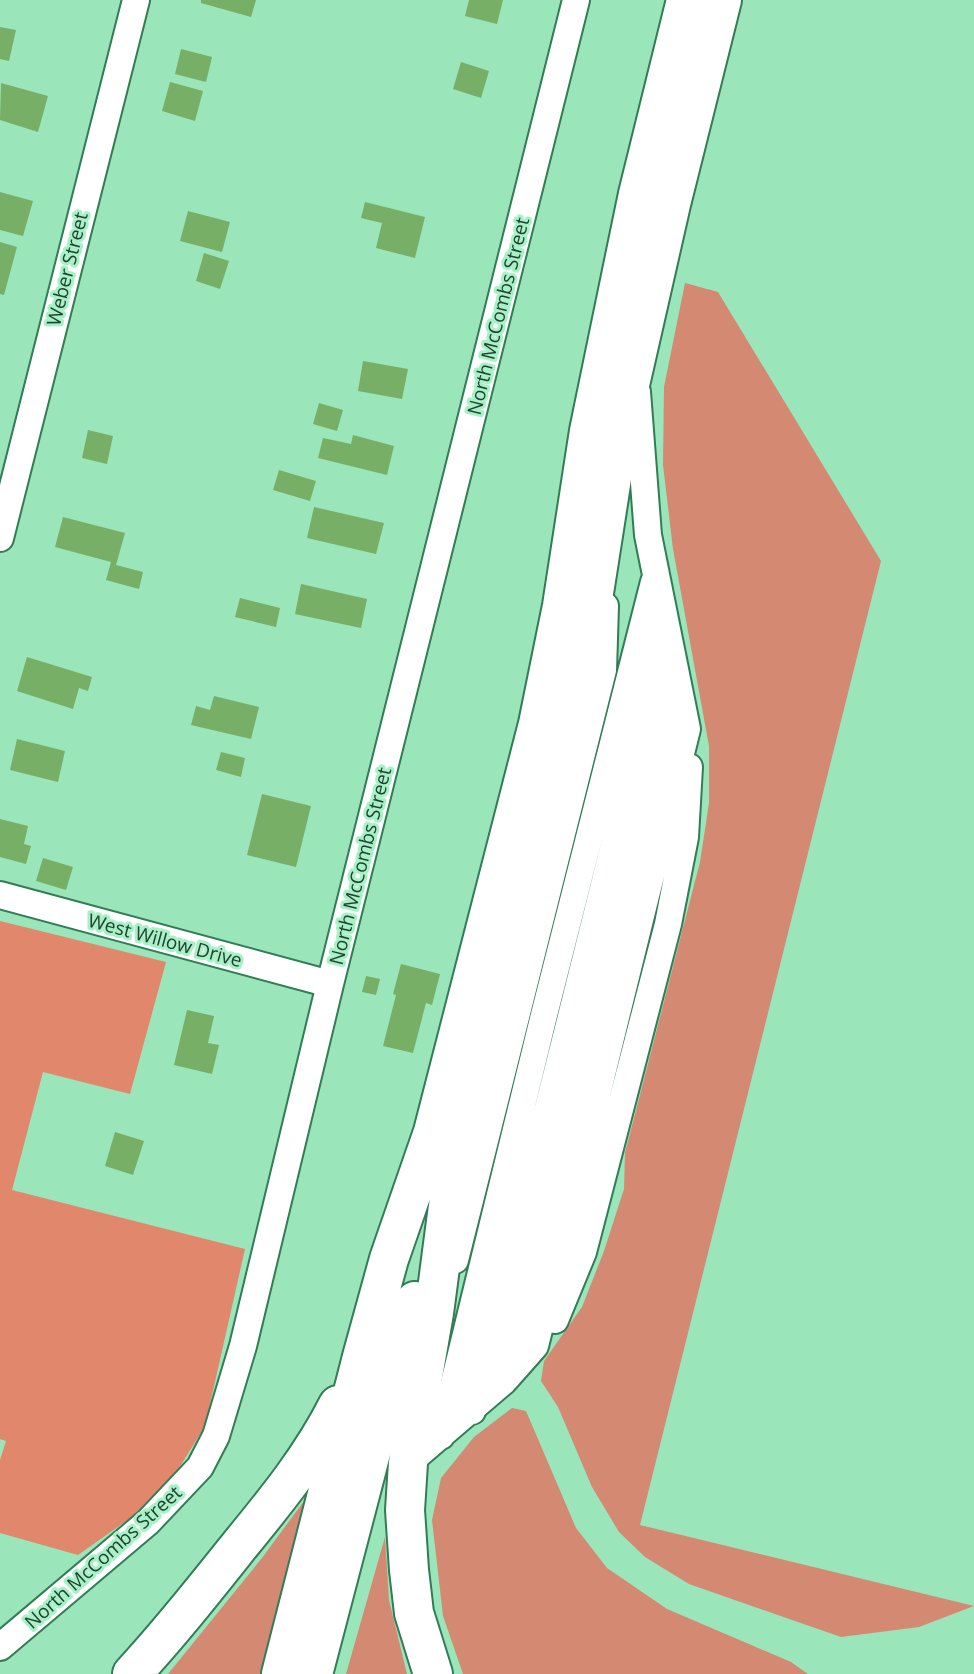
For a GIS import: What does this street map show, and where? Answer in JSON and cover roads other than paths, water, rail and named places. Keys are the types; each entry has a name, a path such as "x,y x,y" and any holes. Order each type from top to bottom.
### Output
{"highway":[{"path":"281,1674 389,1259 433,1132 538,724 562,606 589,431 616,299 638,194 687,0"},
{"path":"313,1674 384,1403 434,1239 566,729 591,612 619,433 671,204 722,0"},
{"path":"433,1674 414,1613 408,1570 405,1510 408,1463 434,1313 453,1168"},
{"path":"132,1674 186,1613 290,1483 327,1426 362,1357"}],"street":[{"name":"Weber Street","path":"0,538 136,0"},
{"name":"North McCombs Street","path":"0,1647 148,1522 200,1467 216,1436 243,1346 330,984 576,0"},
{"path":"408,1463 504,1381 554,1322 583,1252 668,924 685,838 690,777 687,729 648,535 635,363"},
{"path":"434,1313 458,1254 603,670 606,614 598,565"},
{"path":"441,1436 656,575"},
{"path":"472,1411 668,633"},
{"path":"504,1381 676,677"},
{"name":"West Willow Drive","path":"0,895 330,984"}]}
